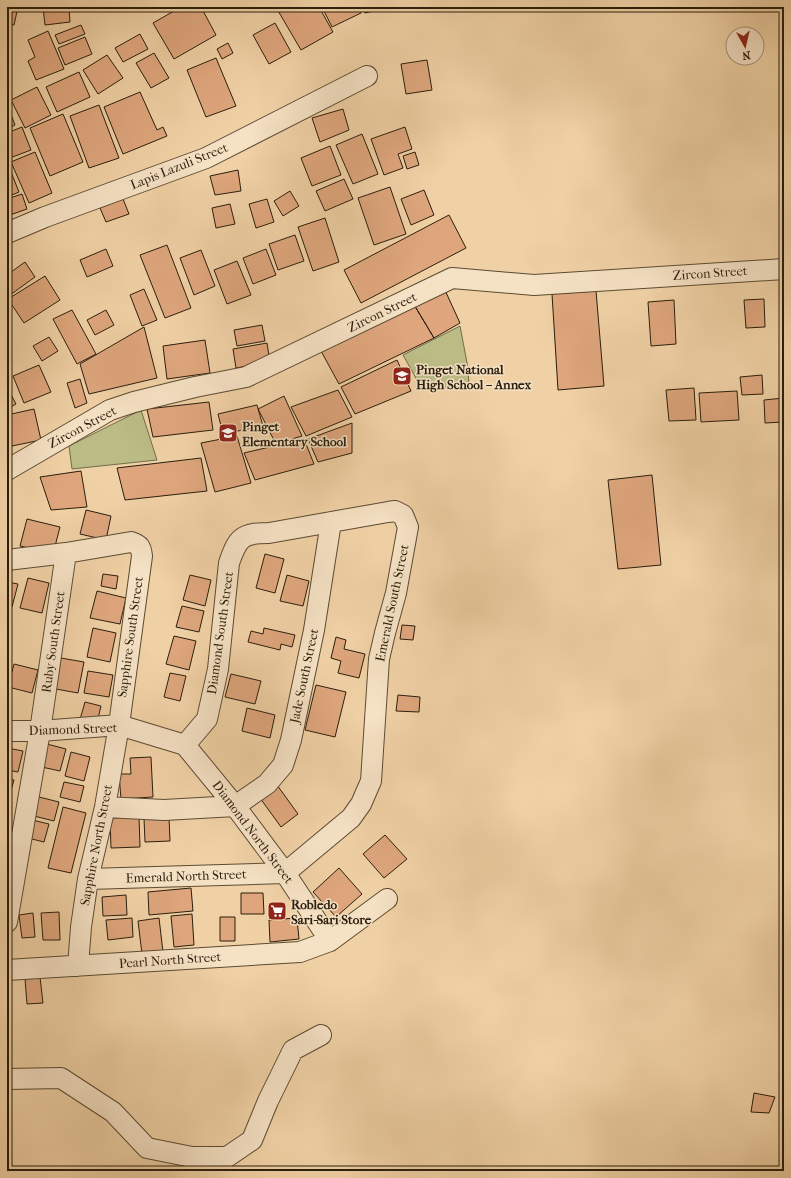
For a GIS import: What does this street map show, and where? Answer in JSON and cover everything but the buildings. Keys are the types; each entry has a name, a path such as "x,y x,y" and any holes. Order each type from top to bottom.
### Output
{"street":[{"name":"Lapis Lazuli Street","path":"7,233 45,217 206,158 367,76"},
{"name":"Zircon Street","path":"7,470 110,410 134,402 195,387 246,377 452,278 534,285 784,268"},
{"name":"Emerald South Street","path":"239,540 252,533 269,532 395,511 403,515 408,527 396,593 379,659 371,781 360,804 351,818 285,873"},
{"name":"Jade South Street","path":"235,806 267,784 283,765 291,740 314,630 330,522"},
{"name":"Diamond South Street","path":"185,745 206,719 218,669 229,563 239,540"},
{"name":"Sapphire South Street","path":"66,553 131,542 138,544 141,548 142,556 118,725"},
{"path":"7,560 66,553"},
{"name":"Ruby South Street","path":"7,922 40,731 66,553"},
{"name":"Diamond Street","path":"7,731 40,731 118,725 185,745"},
{"name":"Sapphire North Street","path":"78,966 81,927 88,879 105,807 118,725"},
{"name":"Diamond North Street","path":"185,745 235,806 285,873 330,941"},
{"path":"105,807 164,810 235,806"},
{"name":"Emerald North Street","path":"88,879 285,873"},
{"name":"Pearl North Street","path":"7,970 300,952 330,941 387,899"},
{"path":"7,1079 60,1078 113,1112 147,1148 192,1157 227,1157 252,1140 268,1100 293,1050 321,1035"}],"green space":[{"path":"460,326 468,368 469,385 422,389 403,355"},
{"path":"141,410 157,460 72,469 69,446"}],"place":[{"name":"Pinget National High School – Annex","path":"402,376"},
{"name":"Pinget Elementary School","path":"228,433"},
{"name":"Robledo Sari-Sari Store","path":"277,911"}]}
